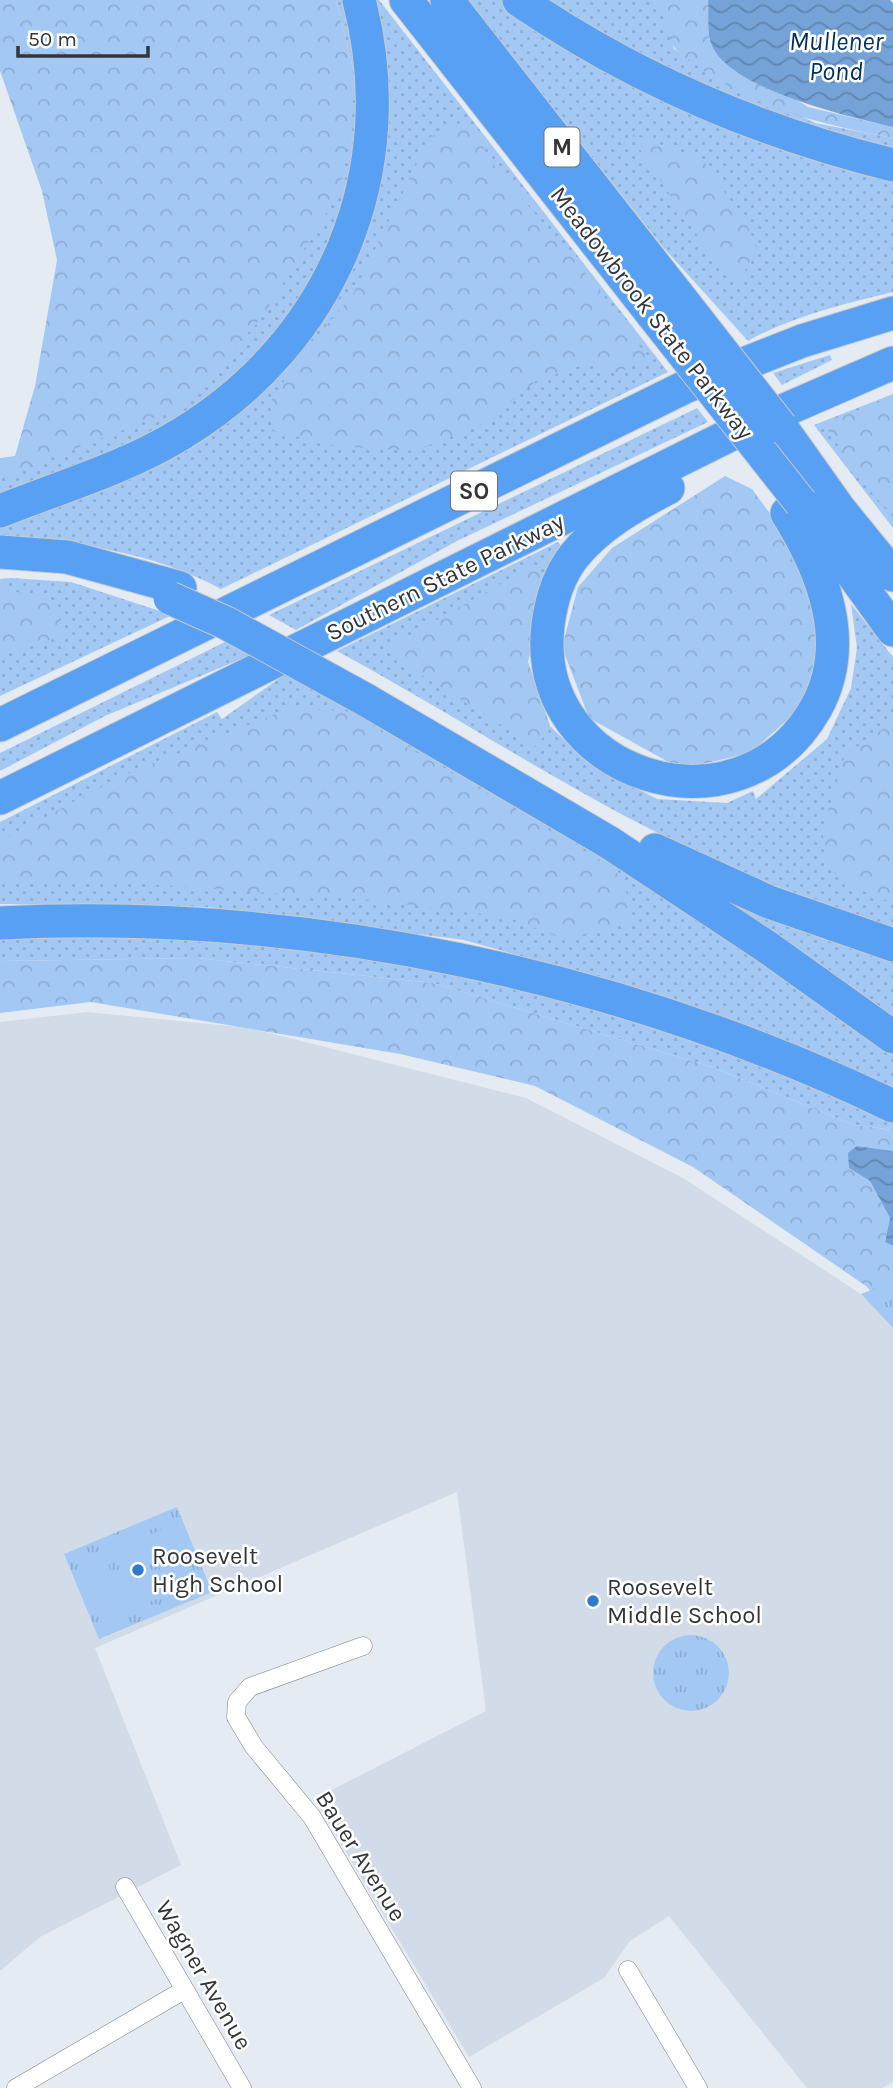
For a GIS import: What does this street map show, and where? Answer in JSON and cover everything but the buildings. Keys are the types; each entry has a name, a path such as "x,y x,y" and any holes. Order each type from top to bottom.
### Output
{"highway":[{"path":"0,511 112,467 178,436 250,382 299,328 340,258 358,209 369,159 373,114 371,68 359,0"},
{"name":"Meadowbrook State Parkway","path":"406,0 665,304 781,427 803,500 893,575"},
{"name":"Meadowbrook State Parkway","path":"447,0 665,304 738,422 803,500 893,630"},
{"path":"519,0 590,45 684,95 778,133 893,165"},
{"name":"SO","path":"0,725 685,387 802,341 893,313"},
{"name":"Southern State Parkway","path":"0,798 815,395 893,363"},
{"path":"803,500 807,549 824,588 833,640 826,687 801,730 778,753 747,772 700,783 652,776 600,750 566,711 552,682 549,665 549,618 565,571 583,546 612,522 815,395"},
{"path":"781,427 893,545"},
{"path":"0,552 67,557 175,593 268,629 630,856 754,938 893,1037"},
{"path":"0,567 70,572 175,593"},
{"path":"0,706 120,667"},
{"path":"368,693 689,868 769,902 893,944"},
{"path":"0,923 96,921 195,925 295,934 447,958 567,986 700,1027 786,1059 893,1106"}],"street":[{"name":"Bauer Avenue","path":"363,1646 250,1687 237,1702 236,1717 254,1747 312,1816 472,2088"},
{"name":"Wagner Avenue","path":"125,1887 242,2088"},
{"path":"628,1970 698,2088"},
{"path":"16,2088 184,1990"}],"shaded area":[{"path":"87,1012 250,1028 526,1098 683,1178 861,1294 893,1328 893,2082 882,2088 807,2088 669,1916 630,1941 604,1978 469,2057 314,1799 486,1711 457,1492 95,1648 181,1865 40,1937 0,1971 0,1022"}],"green space":[{"path":"0,0 336,0 356,80 340,191 263,316 184,406 0,478 0,458 15,456 35,386 57,260 42,191 0,71"},
{"path":"336,0 351,0 367,79 357,183 298,316 229,391 160,437 0,501 0,478 62,451 356,80"},
{"path":"370,0 379,0 668,372 221,589 195,576 141,557 85,545 0,537 0,521 253,392 365,221"},
{"path":"468,0 510,0 893,172 893,292 800,318 748,341 662,246"},
{"path":"542,0 653,0 662,6 674,49 815,123 893,138 893,155 710,97"},
{"path":"653,0 708,0 712,44 808,107 893,127 893,138 806,118 727,86 673,46 659,5"},
{"path":"467,120 496,168 596,285 648,358 619,373 586,364 536,381 486,422 416,451 336,446 272,431 270,403 305,350 352,296 430,137"},
{"path":"629,133 703,160 748,227 758,250 738,282 699,238"},
{"path":"830,355 832,360 782,385 773,373"},
{"path":"893,394 893,528 814,425"},
{"path":"893,397 893,514 874,496 823,423"},
{"path":"697,408 708,422 457,541 296,630 269,615"},
{"path":"725,476 752,489 793,545 810,603 822,662 804,705 750,753 681,769 589,718 562,647 578,587 612,548"},
{"path":"558,542 563,548 546,574 528,662 550,726 587,762 657,799 727,803 753,791 756,799 827,739 851,688 857,648 851,604 893,657 893,929 744,873 649,828 337,651"},
{"path":"531,567 546,574 528,662 550,726 537,747 404,664 388,647"},
{"path":"0,579 71,582 172,615 0,696"},
{"path":"0,588 53,600 66,635 0,656"},
{"path":"227,641 253,654 105,716 0,771 0,753"},
{"path":"287,673 639,873 893,1050 893,1094 657,995 464,940 208,907 0,904 0,822 217,712 222,719"},
{"path":"291,708 346,711 615,869 626,889 631,922 566,940 507,917 370,900 146,884 0,884 0,841 124,775"},
{"path":"893,722 893,903 848,885 828,866 822,830 845,755"},
{"path":"681,870 893,948 893,1027"},
{"path":"0,931 253,936 585,996 893,1116 893,1130 854,1125 712,1067 433,983 197,958 0,961"},
{"path":"197,958 433,983 712,1067 854,1125 893,1130 893,1151 857,1146 849,1168 870,1181 890,1218 885,1242 893,1246 893,1314 866,1286 693,1167 535,1086 400,1054 91,1002 0,1013 0,961"},
{"path":"893,1281 893,1328 861,1294"},
{"path":"177,1507 212,1592 99,1639 64,1554"},
{"path":"173,1525 197,1582 170,1593 147,1536"},
{"path":"139,1540 162,1597 136,1607 112,1550"},
{"path":"104,1554 127,1611 101,1622 78,1565"},
{"path":"684,1635 698,1635 712,1641 723,1652 729,1673 726,1688 718,1700 698,1711 684,1711 670,1705 659,1694 653,1680 653,1666 659,1652 670,1641"}],"water":[{"name":"Mullener Pond","path":"708,0 890,0 893,3 893,127 792,98 740,74 722,59 711,43"},
{"path":"857,1146 893,1151 893,1246 885,1242 890,1218 870,1181 849,1168 848,1153"}],"place":[{"name":"Roosevelt High School","path":"138,1570"},
{"name":"Roosevelt Middle School","path":"593,1601"}]}
